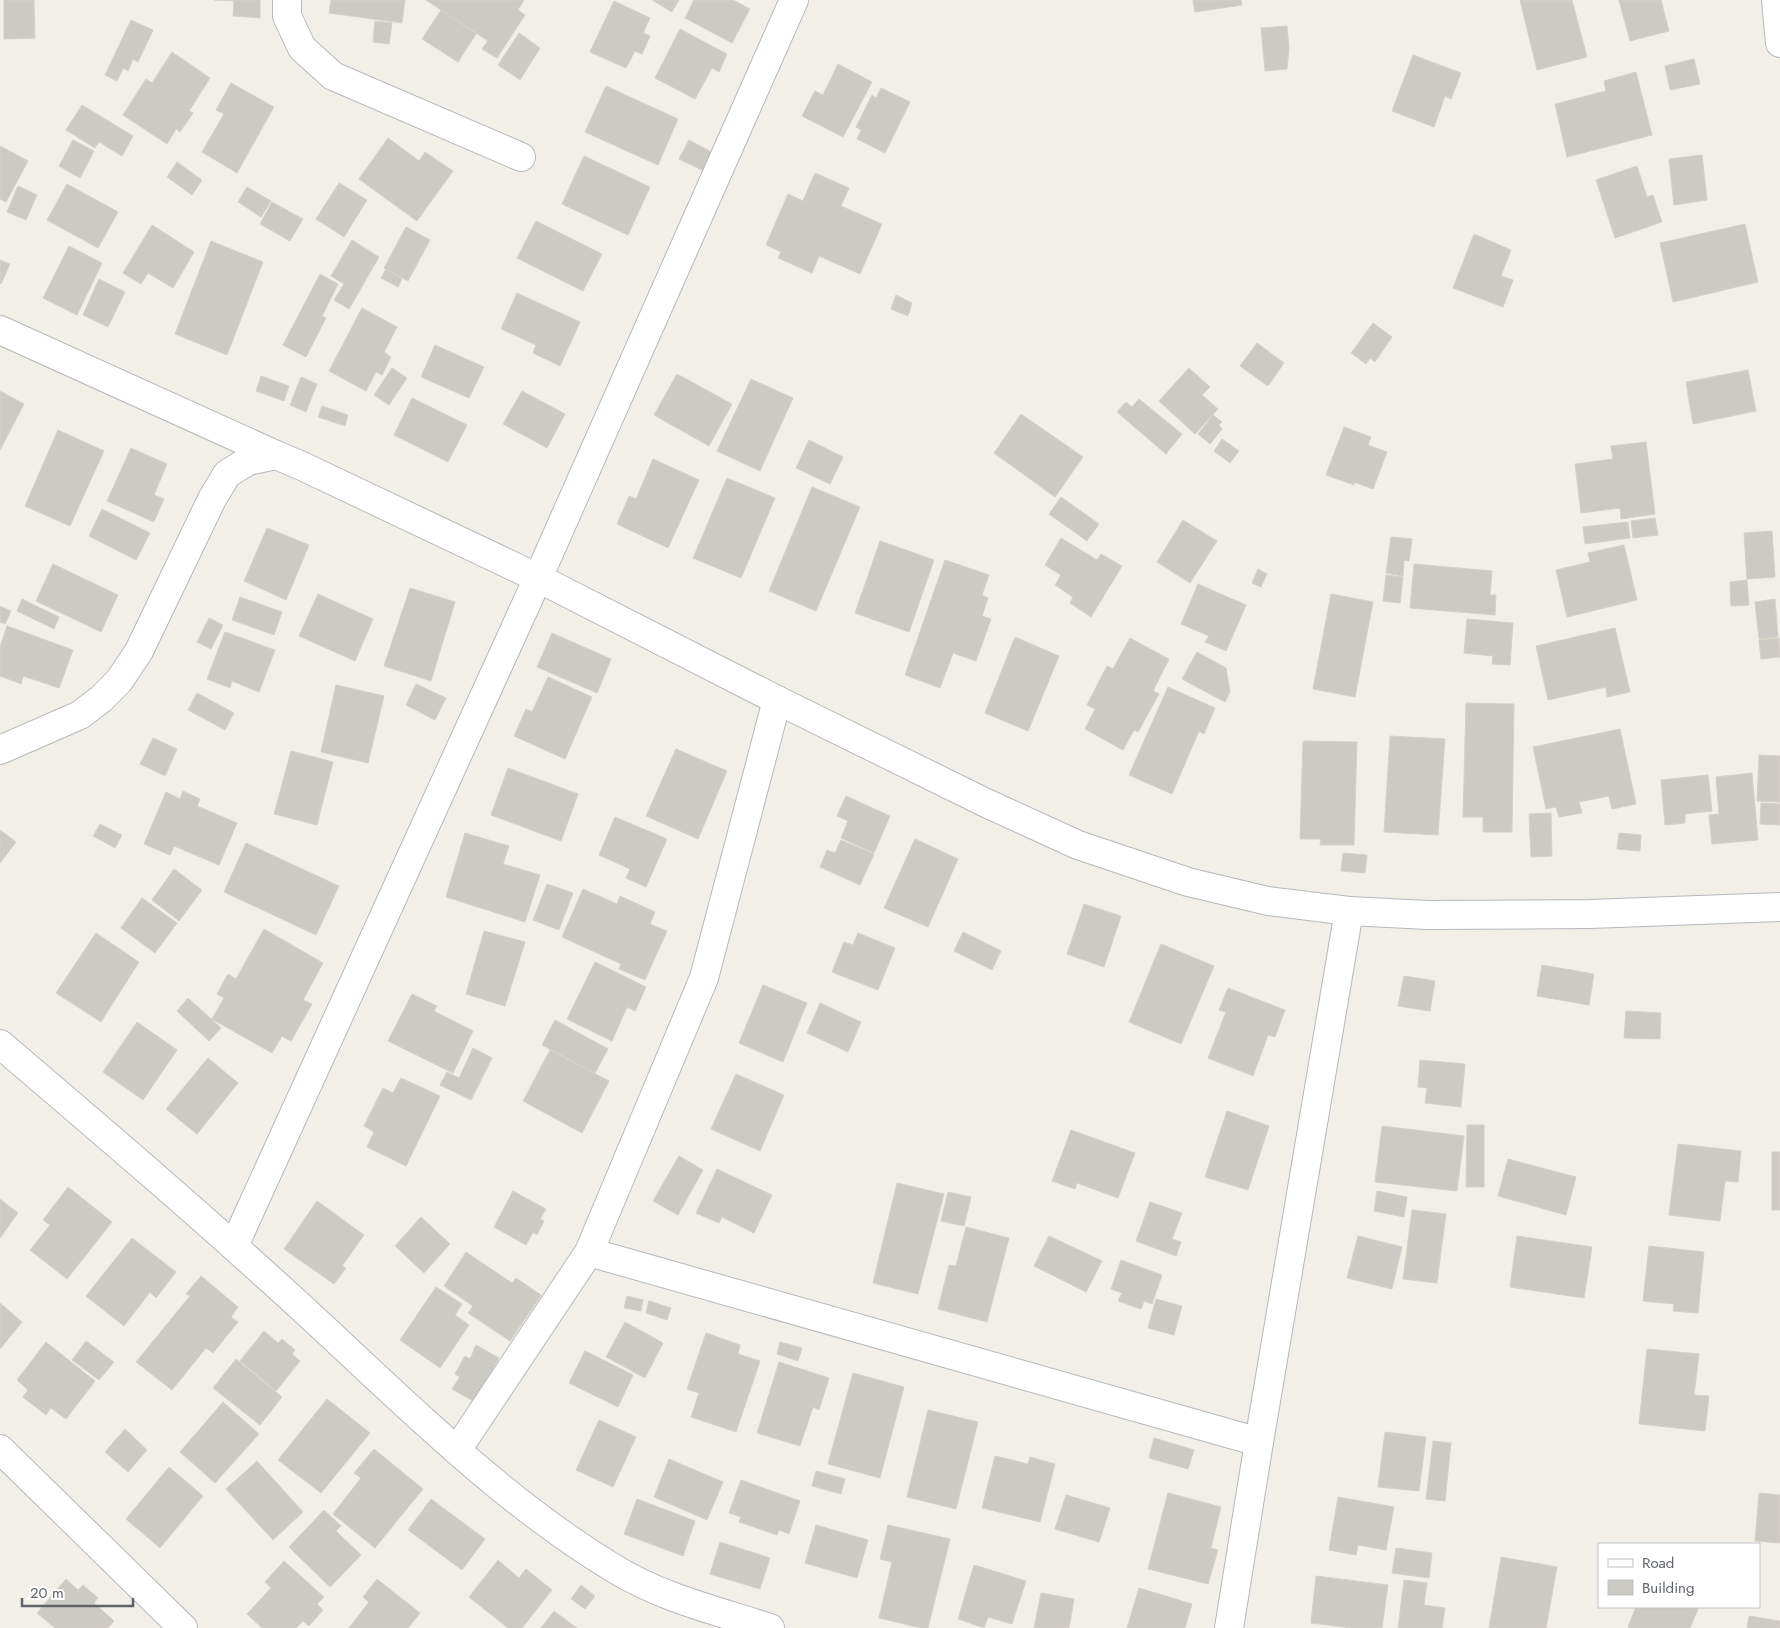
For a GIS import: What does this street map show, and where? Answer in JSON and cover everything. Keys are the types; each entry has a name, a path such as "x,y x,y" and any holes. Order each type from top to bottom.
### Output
{"street":[{"path":"286,0 287,16 302,48 333,76 521,157"},
{"path":"234,1246 538,578 794,0"},
{"path":"1776,0 1780,43"},
{"path":"0,330 302,466 538,578 777,700 986,803 1078,845 1188,882 1268,901 1349,911 1428,915 1590,914 1780,907"},
{"path":"0,750 80,715 101,699 119,681 139,651 212,498 226,474 248,460 276,455"},
{"path":"457,1450 589,1252 704,978 777,700"},
{"path":"1229,1628 1349,911"},
{"path":"0,1044 234,1246 457,1450 541,1519 616,1570 670,1596 770,1628"},
{"path":"589,1252 1259,1442"},
{"path":"0,1449 183,1628"}],"building":[{"path":"4,0 34,0 35,38 4,39"},
{"path":"214,0 260,0 260,18 233,16 234,1"},
{"path":"331,0 405,0 402,23 329,13"},
{"path":"426,0 524,0 518,10 525,15 497,58 482,49 488,41"},
{"path":"652,0 679,0 672,12"},
{"path":"694,0 733,0 750,9 732,43 685,18"},
{"path":"1193,0 1241,0 1242,5 1195,12"},
{"path":"1520,0 1572,0 1587,57 1537,70"},
{"path":"1619,0 1661,0 1669,31 1630,41"},
{"path":"614,1 650,18 643,33 650,36 642,54 635,51 626,68 590,52"},
{"path":"441,10 476,34 458,62 422,39"},
{"path":"131,20 153,30 138,62 133,59 128,71 123,68 117,81 105,75"},
{"path":"375,21 392,23 389,44 373,42"},
{"path":"1287,26 1289,47 1287,69 1265,71 1261,28"},
{"path":"680,29 727,54 719,72 712,68 695,99 655,78"},
{"path":"519,33 540,48 520,80 498,65"},
{"path":"172,52 210,78 189,111 193,113 180,132 176,129 167,144 123,115 146,79 152,83"},
{"path":"1413,55 1461,73 1451,99 1445,96 1434,127 1392,111"},
{"path":"1694,59 1700,84 1670,90 1665,66"},
{"path":"838,64 872,82 843,137 802,116 815,91 823,95"},
{"path":"1636,72 1652,135 1567,157 1555,104 1606,91 1604,81"},
{"path":"231,83 274,107 237,173 202,152 224,114 216,110"},
{"path":"606,86 678,119 658,165 585,132"},
{"path":"881,88 910,102 885,153 857,139 861,130 856,127 872,95 876,98"},
{"path":"82,105 133,136 122,156 99,142 95,148 66,130"},
{"path":"388,138 419,161 425,152 453,171 417,221 359,179"},
{"path":"73,140 94,151 80,178 59,166"},
{"path":"689,140 717,155 708,173 679,159"},
{"path":"0,146 28,161 6,202 0,199"},
{"path":"1702,155 1707,200 1674,205 1669,159"},
{"path":"584,156 650,187 628,235 562,204"},
{"path":"177,162 202,180 192,195 167,177"},
{"path":"1637,166 1647,197 1653,195 1662,222 1615,238 1596,180"},
{"path":"815,173 849,188 841,206 882,224 860,274 819,256 812,273 778,258 781,252 766,245 788,194 803,201"},
{"path":"339,183 367,200 344,237 316,219"},
{"path":"67,184 118,212 98,248 47,220"},
{"path":"18,186 37,195 26,220 7,212"},
{"path":"247,187 271,201 261,217 238,202"},
{"path":"272,202 303,219 290,241 260,224"},
{"path":"536,221 602,254 583,291 517,258"},
{"path":"1745,224 1758,282 1673,302 1660,243"},
{"path":"152,225 194,252 173,288 148,273 141,284 123,273"},
{"path":"406,227 430,240 408,281 384,268"},
{"path":"1474,234 1511,250 1501,276 1513,280 1503,307 1453,288"},
{"path":"352,240 379,257 349,309 334,300 344,284 331,276"},
{"path":"211,241 263,262 227,355 175,334"},
{"path":"69,246 102,263 77,315 43,298"},
{"path":"0,260 10,264 1,284 0,283"},
{"path":"386,269 402,279 398,287 381,278"},
{"path":"320,274 338,284 322,316 326,318 306,357 283,345"},
{"path":"99,279 125,292 108,327 83,315"},
{"path":"517,293 580,322 560,366 533,353 536,345 501,329"},
{"path":"896,295 912,303 908,316 891,309"},
{"path":"362,308 397,327 384,352 391,357 382,375 376,372 366,391 329,371"},
{"path":"1373,323 1392,337 1375,362 1370,358 1366,364 1351,353"},
{"path":"1257,343 1284,363 1268,386 1240,366"},
{"path":"435,345 484,367 469,398 421,377"},
{"path":"392,368 407,378 389,405 374,395"},
{"path":"1189,368 1210,387 1202,395 1218,409 1195,434 1159,401"},
{"path":"1748,370 1756,411 1693,424 1686,382"},
{"path":"677,374 732,404 709,446 654,415"},
{"path":"261,376 289,386 284,401 256,391"},
{"path":"301,377 317,384 306,412 290,405"},
{"path":"751,379 793,398 760,471 717,451"},
{"path":"0,391 24,404 0,450"},
{"path":"522,391 565,414 547,448 503,424"},
{"path":"412,398 467,425 448,462 394,435"},
{"path":"1139,399 1182,434 1166,454 1117,412 1126,402 1132,407"},
{"path":"322,406 348,415 345,426 318,417"},
{"path":"1021,414 1083,457 1055,497 994,453"},
{"path":"1213,415 1222,422 1219,425 1222,429 1210,444 1198,434"},
{"path":"1344,427 1371,437 1368,445 1387,452 1373,489 1354,482 1354,485 1326,475"},
{"path":"58,430 104,451 70,526 25,506"},
{"path":"1222,439 1239,451 1230,463 1214,451"},
{"path":"809,440 843,457 830,484 796,468"},
{"path":"1646,442 1655,514 1621,519 1620,508 1581,513 1575,464 1613,459 1611,446"},
{"path":"131,448 167,464 154,495 164,499 154,522 107,501"},
{"path":"653,459 699,480 668,548 617,524 629,496 636,499"},
{"path":"727,478 775,498 741,578 693,558"},
{"path":"812,487 860,507 816,611 769,591"},
{"path":"1061,497 1099,524 1087,541 1049,514"},
{"path":"102,509 150,533 136,560 89,536"},
{"path":"1655,518 1658,535 1633,538 1631,521"},
{"path":"1183,520 1217,541 1190,583 1157,562"},
{"path":"1628,522 1630,538 1585,544 1583,527"},
{"path":"267,528 309,545 286,600 244,581"},
{"path":"1772,531 1775,577 1747,579 1744,533"},
{"path":"1391,537 1412,539 1409,561 1404,560 1403,576 1386,573"},
{"path":"1061,538 1097,560 1101,554 1122,566 1091,617 1070,603 1073,597 1055,585 1061,575 1045,565"},
{"path":"880,541 934,560 909,632 855,613"},
{"path":"1624,545 1637,600 1567,617 1556,570 1590,562 1588,553"},
{"path":"945,560 989,575 982,595 988,598 982,616 991,619 976,661 953,653 940,688 905,675"},
{"path":"53,564 118,595 101,632 36,601"},
{"path":"1414,564 1492,571 1490,595 1496,595 1495,615 1410,608"},
{"path":"1258,569 1267,574 1261,587 1252,583"},
{"path":"1386,575 1403,577 1400,603 1383,601"},
{"path":"1747,580 1749,605 1731,606 1730,582"},
{"path":"1198,584 1246,605 1226,651 1205,642 1209,636 1181,624"},
{"path":"410,588 455,602 431,681 384,666"},
{"path":"318,594 373,619 355,661 299,636"},
{"path":"1331,594 1373,602 1355,697 1313,689"},
{"path":"240,597 282,612 274,635 232,620"},
{"path":"22,599 59,617 54,629 17,611"},
{"path":"1775,599 1778,637 1759,639 1755,602"},
{"path":"0,606 11,611 5,624 0,622"},
{"path":"209,618 223,625 211,649 197,642"},
{"path":"1467,619 1513,623 1510,665 1492,664 1493,656 1464,653"},
{"path":"7,626 73,650 59,688 23,676 21,684 0,676 0,647"},
{"path":"1615,628 1630,692 1607,697 1606,687 1548,700 1536,646"},
{"path":"225,632 275,650 259,692 232,681 230,688 207,679"},
{"path":"552,633 611,659 597,693 537,667"},
{"path":"1015,637 1059,656 1028,731 985,713"},
{"path":"1130,638 1169,659 1153,691 1159,694 1138,732 1134,730 1123,750 1085,729 1095,709 1087,705 1107,666 1113,669"},
{"path":"1779,638 1780,657 1761,659 1759,640"},
{"path":"1197,652 1226,668 1230,692 1225,702 1182,679"},
{"path":"548,677 592,697 565,759 514,736 526,709 532,712"},
{"path":"416,684 446,698 435,720 406,705"},
{"path":"336,685 384,696 368,763 321,752"},
{"path":"1168,687 1215,708 1204,734 1199,731 1172,794 1129,775"},
{"path":"197,693 234,713 225,730 188,710"},
{"path":"1466,703 1514,704 1512,832 1483,832 1483,817 1463,817"},
{"path":"1620,729 1636,804 1612,809 1609,796 1579,802 1582,813 1559,817 1556,807 1546,809 1533,747"},
{"path":"1390,736 1445,739 1438,835 1384,832"},
{"path":"153,738 177,749 165,776 140,764"},
{"path":"1303,741 1357,742 1354,845 1320,845 1321,839 1300,839"},
{"path":"676,749 727,771 698,839 646,816"},
{"path":"291,751 333,762 317,825 274,814"},
{"path":"1759,755 1780,756 1780,802 1757,801"},
{"path":"508,768 578,794 561,841 491,815"},
{"path":"1752,773 1758,840 1712,844 1709,815 1719,814 1716,777"},
{"path":"1708,775 1712,811 1685,814 1685,823 1665,825 1661,780"},
{"path":"183,791 200,799 197,806 237,823 219,865 174,846 170,855 144,844 166,792 180,799"},
{"path":"846,796 890,816 874,853 841,838 848,821 837,816"},
{"path":"1761,803 1780,804 1780,825 1760,824"},
{"path":"1551,813 1552,856 1531,857 1529,814"},
{"path":"615,817 667,839 646,887 626,878 630,869 599,855"},
{"path":"100,824 122,835 115,848 93,836"},
{"path":"0,830 16,842 0,863"},
{"path":"465,833 509,846 503,864 540,875 525,922 446,897"},
{"path":"1619,833 1641,835 1640,851 1617,849"},
{"path":"915,839 958,859 928,927 884,908"},
{"path":"841,840 874,854 860,885 820,867 827,850 835,853"},
{"path":"246,843 339,886 316,935 224,892"},
{"path":"1343,853 1367,855 1365,873 1341,871"},
{"path":"174,869 202,890 179,921 152,900"},
{"path":"547,884 573,893 559,930 533,920"},
{"path":"583,889 617,904 620,896 655,912 650,924 667,931 645,980 619,969 621,964 562,937"},
{"path":"142,898 177,923 155,953 121,928"},
{"path":"1084,904 1121,916 1104,967 1067,954"},
{"path":"264,929 323,963 303,1000 312,1004 291,1041 282,1036 272,1053 212,1019 224,998 217,994 228,974 236,979"},
{"path":"484,931 525,942 505,1006 466,994"},
{"path":"963,932 1001,951 992,970 954,951"},
{"path":"96,933 139,962 101,1022 56,993"},
{"path":"858,933 895,948 878,990 832,972 844,942 853,945"},
{"path":"1161,944 1214,966 1181,1044 1129,1022"},
{"path":"595,962 646,987 635,1011 627,1007 612,1041 567,1019"},
{"path":"1542,965 1594,974 1589,1005 1537,996"},
{"path":"1404,976 1435,981 1430,1011 1398,1006"},
{"path":"763,985 807,1003 783,1062 739,1043"},
{"path":"1228,988 1285,1010 1275,1037 1268,1035 1253,1076 1208,1058 1226,1012 1219,1010"},
{"path":"412,994 437,1006 434,1011 473,1031 453,1073 388,1041"},
{"path":"188,998 221,1028 209,1041 177,1011"},
{"path":"820,1003 861,1022 848,1052 807,1033"},
{"path":"1626,1011 1661,1013 1660,1039 1624,1038"},
{"path":"555,1020 608,1049 595,1073 542,1045"},
{"path":"137,1022 177,1050 143,1100 103,1072"},
{"path":"473,1048 492,1058 471,1100 440,1085 447,1072 459,1078"},
{"path":"550,1050 609,1081 582,1133 523,1101"},
{"path":"208,1058 238,1083 197,1134 166,1109"},
{"path":"1420,1060 1465,1064 1461,1107 1425,1103 1427,1088 1418,1087"},
{"path":"736,1074 784,1095 760,1151 711,1129"},
{"path":"401,1078 440,1096 406,1166 367,1147 374,1132 364,1126 383,1088 393,1093"},
{"path":"1227,1111 1269,1126 1248,1190 1205,1177"},
{"path":"1467,1125 1484,1125 1484,1187 1466,1187"},
{"path":"1382,1126 1464,1136 1457,1191 1375,1182"},
{"path":"1071,1130 1135,1153 1118,1198 1077,1183 1075,1189 1052,1181"},
{"path":"1678,1144 1741,1151 1738,1182 1725,1181 1720,1221 1669,1215"},
{"path":"1772,1152 1780,1152 1780,1210 1772,1210"},
{"path":"679,1156 703,1170 678,1215 653,1201"},
{"path":"1508,1159 1576,1177 1566,1215 1498,1196"},
{"path":"717,1169 772,1195 754,1233 722,1217 719,1223 696,1213"},
{"path":"897,1183 944,1194 918,1294 873,1283"},
{"path":"68,1187 112,1222 67,1279 30,1250 50,1225 43,1220"},
{"path":"513,1191 546,1209 540,1219 544,1221 537,1235 533,1232 526,1245 494,1227"},
{"path":"1377,1191 1407,1197 1404,1217 1374,1211"},
{"path":"948,1192 971,1197 964,1226 941,1221"},
{"path":"0,1199 18,1213 0,1238"},
{"path":"317,1201 364,1235 342,1266 346,1268 334,1284 284,1249"},
{"path":"1150,1202 1182,1213 1172,1239 1181,1242 1176,1256 1136,1241"},
{"path":"1412,1210 1446,1214 1437,1283 1403,1279"},
{"path":"421,1217 450,1244 424,1273 395,1246"},
{"path":"966,1227 1009,1238 987,1322 938,1309 949,1265 956,1266"},
{"path":"1049,1236 1102,1261 1086,1292 1034,1266"},
{"path":"1358,1236 1402,1247 1392,1289 1347,1278"},
{"path":"1517,1236 1592,1247 1584,1298 1510,1287"},
{"path":"132,1238 176,1272 156,1298 150,1292 124,1326 86,1296"},
{"path":"1649,1246 1704,1252 1698,1313 1673,1311 1674,1304 1643,1301"},
{"path":"466,1252 512,1283 516,1278 541,1295 510,1341 468,1313 473,1306 444,1286"},
{"path":"1121,1260 1162,1275 1152,1304 1144,1301 1141,1309 1118,1301 1122,1293 1111,1289"},
{"path":"201,1276 238,1307 231,1317 238,1322 213,1353 206,1348 172,1390 136,1362 190,1296 186,1294"},
{"path":"436,1287 462,1304 455,1315 469,1325 440,1368 400,1340"},
{"path":"627,1296 643,1300 641,1311 624,1308"},
{"path":"1156,1299 1182,1306 1174,1335 1148,1328"},
{"path":"649,1301 671,1308 667,1320 646,1313"},
{"path":"0,1303 22,1322 0,1349"},
{"path":"625,1322 663,1343 645,1378 606,1357"},
{"path":"264,1331 278,1343 282,1339 295,1350 292,1354 300,1361 276,1391 240,1361"},
{"path":"706,1333 740,1345 738,1354 760,1361 736,1432 691,1417 699,1393 687,1389"},
{"path":"86,1341 114,1362 99,1380 72,1360"},
{"path":"46,1342 95,1381 66,1419 51,1408 46,1415 23,1397 28,1390 17,1380"},
{"path":"780,1342 802,1348 798,1361 777,1354"},
{"path":"476,1345 499,1358 475,1402 452,1389 460,1377 455,1374 465,1356 470,1359"},
{"path":"1647,1349 1699,1354 1694,1395 1709,1396 1705,1431 1639,1424"},
{"path":"585,1351 633,1375 618,1407 569,1383"},
{"path":"236,1359 282,1397 260,1425 213,1388"},
{"path":"779,1362 829,1378 819,1410 813,1407 800,1446 757,1433"},
{"path":"853,1373 904,1387 880,1478 828,1464"},
{"path":"327,1399 370,1433 321,1493 278,1460"},
{"path":"223,1402 259,1434 215,1483 180,1452"},
{"path":"928,1410 978,1422 956,1509 907,1497"},
{"path":"599,1420 636,1437 613,1487 576,1470"},
{"path":"125,1429 147,1450 128,1472 105,1452"},
{"path":"1385,1432 1426,1437 1419,1491 1378,1487"},
{"path":"1154,1438 1194,1450 1188,1469 1149,1458"},
{"path":"1433,1441 1451,1443 1445,1501 1426,1499"},
{"path":"374,1449 423,1489 375,1548 333,1514 361,1478 354,1473"},
{"path":"995,1456 1028,1464 1030,1457 1055,1464 1040,1522 982,1508"},
{"path":"669,1459 723,1482 707,1520 654,1497"},
{"path":"257,1461 303,1512 273,1540 226,1489"},
{"path":"169,1467 203,1496 160,1548 126,1519"},
{"path":"816,1471 845,1479 841,1494 812,1486"},
{"path":"741,1480 800,1501 789,1534 779,1530 777,1535 739,1522 741,1517 729,1513"},
{"path":"1168,1493 1221,1507 1211,1548 1218,1550 1208,1584 1148,1569"},
{"path":"1759,1493 1780,1495 1780,1543 1755,1541"},
{"path":"1066,1495 1110,1508 1099,1542 1055,1529"},
{"path":"1338,1497 1394,1507 1386,1550 1358,1545 1356,1555 1329,1550"},
{"path":"431,1499 485,1539 462,1570 408,1530"},
{"path":"637,1499 695,1521 683,1556 624,1534"},
{"path":"324,1510 341,1526 336,1531 361,1555 330,1587 289,1547"},
{"path":"816,1525 868,1540 857,1578 805,1563"},
{"path":"888,1525 950,1539 928,1628 879,1618 892,1562 880,1559"},
{"path":"720,1542 770,1558 760,1589 710,1574"},
{"path":"1396,1548 1432,1553 1429,1578 1392,1573"},
{"path":"1501,1557 1557,1567 1546,1628 1489,1628"},
{"path":"498,1560 519,1578 526,1569 552,1590 522,1628 508,1628 469,1597"},
{"path":"284,1561 324,1597 317,1604 323,1610 309,1626 303,1621 296,1628 262,1628 247,1614 271,1588 265,1582"},
{"path":"974,1565 1026,1581 1012,1624 988,1617 984,1628 958,1619"},
{"path":"1316,1576 1388,1585 1382,1628 1351,1628 1311,1623"},
{"path":"66,1579 78,1590 83,1585 98,1598 94,1603 114,1621 108,1628 55,1628 37,1613"},
{"path":"377,1579 420,1613 408,1628 349,1628 369,1602 363,1597"},
{"path":"1404,1580 1427,1583 1424,1605 1445,1608 1442,1628 1398,1628"},
{"path":"581,1585 595,1596 585,1609 571,1599"},
{"path":"1139,1588 1192,1604 1185,1628 1127,1628"},
{"path":"1041,1593 1074,1599 1069,1628 1034,1628"},
{"path":"1636,1608 1699,1608 1690,1628 1628,1627"},
{"path":"554,1611 577,1628 541,1628"},
{"path":"1749,1616 1780,1621 1780,1628 1747,1628"}]}
